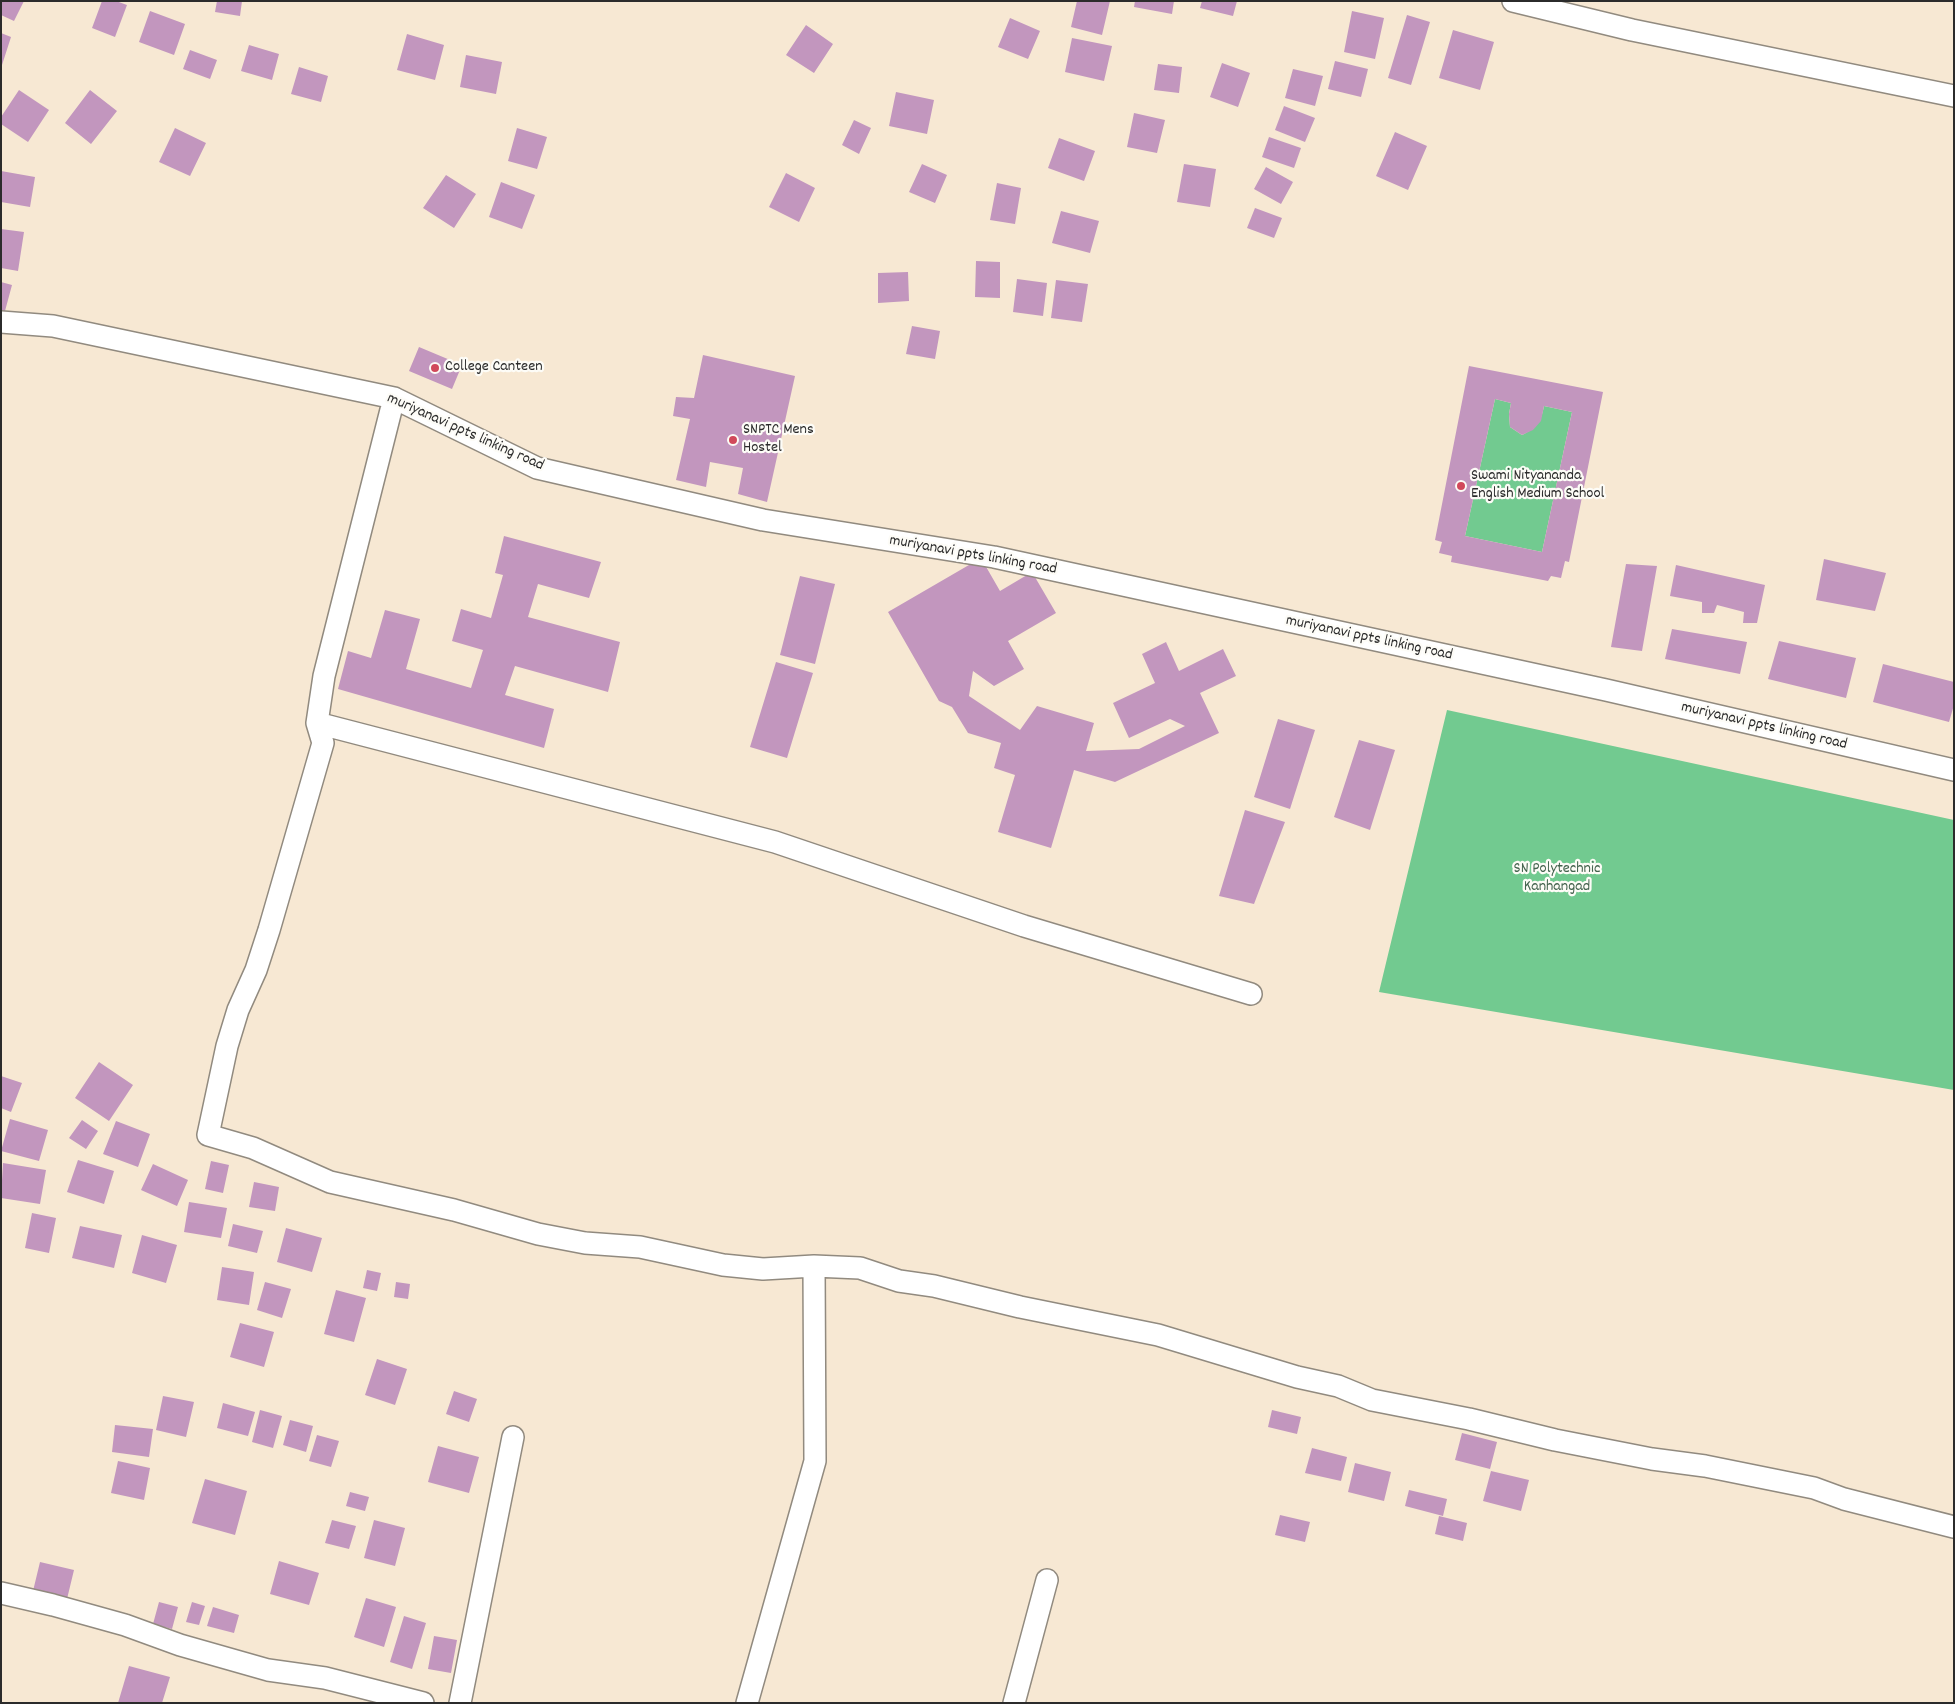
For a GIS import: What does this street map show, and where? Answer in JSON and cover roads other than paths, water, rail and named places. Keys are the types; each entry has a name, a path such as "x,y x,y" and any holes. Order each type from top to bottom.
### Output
{"street":[{"path":"1513,1 1632,30 1954,96"},
{"name":"muriyanavi ppts linking road","path":"1,322 53,326 394,398 537,468 762,520 1013,562 1606,690 1954,770"},
{"path":"394,398 324,676 317,723 324,743 256,970 238,1010 227,1046 208,1135 253,1148 330,1182 454,1210 538,1234 585,1243 640,1247 723,1265 763,1269 814,1266 860,1268 899,1281 934,1286 1028,1308 1126,1326 1297,1377 1338,1386 1372,1400 1469,1419 1589,1446 1705,1466 1814,1488 1844,1500 1954,1528"},
{"path":"317,723 775,842 1024,926 1251,994"},
{"path":"747,1703 815,1461 814,1266"},
{"path":"460,1703 513,1437"},
{"path":"1014,1703 1047,1580"},
{"path":"1,1593 116,1622 180,1644 268,1670 325,1678 423,1703"}],"place":[{"name":"College Canteen","path":"435,368"},
{"name":"SNPTC Mens Hostel","path":"733,440"},
{"name":"Swami Nityananda English Medium School","path":"1461,486"}],"park label":[{"name":"SN Polytechnic Kanhangad","path":"1557,879"}]}
